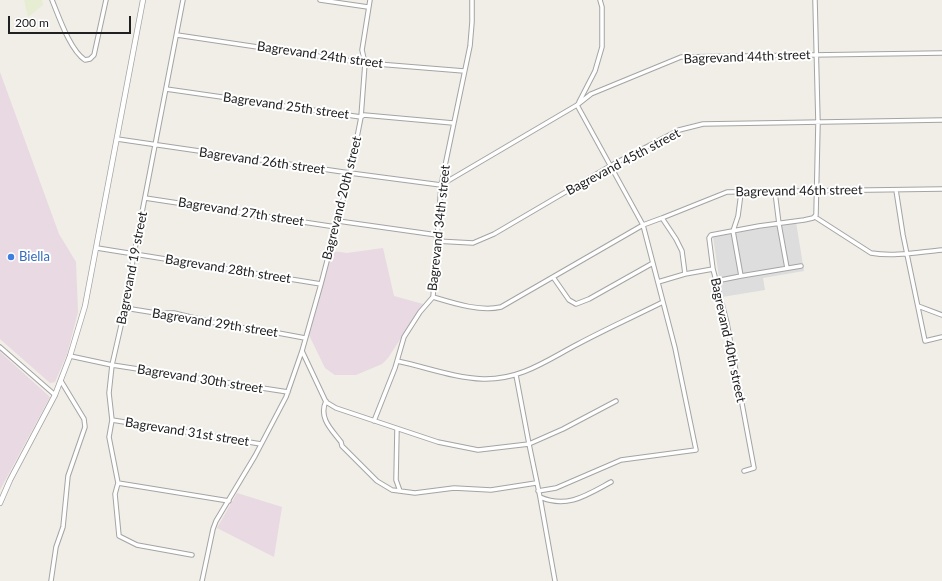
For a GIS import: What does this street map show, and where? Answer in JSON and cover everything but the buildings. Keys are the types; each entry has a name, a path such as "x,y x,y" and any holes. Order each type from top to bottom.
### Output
{"street":[{"path":"52,0 67,35 80,56 86,60 90,59 94,54 106,0"},
{"path":"0,503 10,480 55,395 70,356 85,306 143,0"},
{"name":"Bagrevand 19 street","path":"183,0 125,308 112,365 109,394 112,420 109,437 118,483 115,494 119,536 137,546 192,555"},
{"path":"320,0 368,7"},
{"name":"Bagrevand 20th street","path":"202,581 216,521 261,444 288,392 302,351 338,221 350,173 361,118 365,63 362,50 370,0"},
{"name":"Bagrevand 34th street","path":"374,421 397,361 404,338 420,312 433,297 441,185 470,46 472,0"},
{"path":"538,491 556,488 621,460 696,450 675,348 643,225 577,105 594,71 602,46 602,7 600,0"},
{"path":"815,0 818,123 817,213 815,217"},
{"name":"Bagrevand 24th street","path":"177,34 365,63 464,71"},
{"name":"Bagrevand 44th street","path":"441,185 577,105 591,94 681,58 817,54 942,53"},
{"name":"Bagrevand 25th street","path":"166,89 361,118 364,115 453,123"},
{"name":"Bagrevand 45th street","path":"436,241 473,243 494,234 610,166 679,130 703,124 942,120"},
{"name":"Bagrevand 26th street","path":"117,139 441,185"},
{"name":"Bagrevand 46th street","path":"662,218 727,192 942,189"},
{"path":"896,190 907,254 925,341 942,337"},
{"path":"775,192 787,268"},
{"path":"741,193 738,216 733,230 741,276"},
{"name":"Bagrevand 27th street","path":"145,198 336,226"},
{"path":"713,270 711,235 815,217 871,253 907,254 942,250"},
{"path":"433,297 461,305 494,308 501,307 643,225 662,218 682,251 685,274"},
{"path":"338,221 437,235"},
{"name":"Bagrevand 28th street","path":"96,248 321,284"},
{"path":"553,277 569,300 576,304 589,299 653,264"},
{"path":"716,281 801,266"},
{"name":"Bagrevand 40th street","path":"658,282 685,274 713,270 727,323 754,468 744,471"},
{"path":"397,361 465,377 484,379 516,375 547,362 576,345 663,302"},
{"path":"918,306 942,315"},
{"name":"Bagrevand 29th street","path":"125,308 174,313 228,326 262,330 305,338"},
{"path":"0,347 55,395"},
{"path":"302,351 326,401 336,408 438,442 478,450 529,444 563,429 616,401"},
{"name":"Bagrevand 30th street","path":"70,356 112,365 288,392"},
{"path":"516,375 555,581"},
{"path":"51,581 56,548 63,527 68,476 85,427 84,419 61,381"},
{"path":"326,401 323,411 324,418 342,446 377,481 392,490 415,493 454,488 491,490 536,483"},
{"name":"Bagrevand 31st street","path":"112,420 261,444"},
{"path":"397,429 396,480 400,491"},
{"path":"540,497 546,500 564,502 575,500 611,482"},
{"path":"118,483 229,501"}],"shaded area":[{"path":"0,72 59,234 76,262 78,312 67,354 55,382 50,383 0,339"},
{"path":"796,222 804,271 763,278 765,290 722,297 713,237"},
{"path":"383,248 394,296 423,304 388,358 382,364 356,375 335,375 325,368 309,335 332,251 347,253"},
{"path":"0,352 50,397 0,490"},
{"path":"237,493 282,507 274,557 217,528"}],"green space":[{"path":"24,0 42,0 43,5 28,17"}],"place":[{"name":"Biella","path":"11,257"}]}
